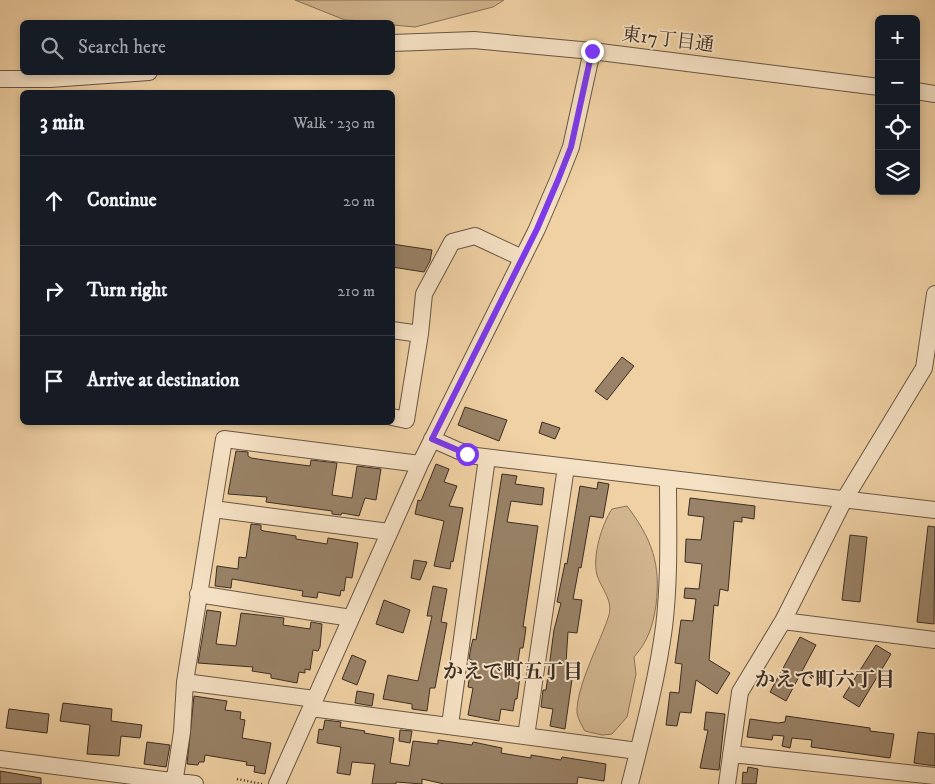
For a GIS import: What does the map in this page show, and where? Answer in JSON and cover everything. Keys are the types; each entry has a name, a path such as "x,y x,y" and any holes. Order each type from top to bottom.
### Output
{"street":[{"name":"東17丁目通","path":"395,43 474,40 592,51 875,86"},
{"path":"277,784 420,464 522,258 571,147 592,51"},
{"path":"0,79 50,79 107,75"},
{"path":"920,92 935,94"},
{"path":"395,418 406,420 420,334 424,294 452,242 475,236 522,258"},
{"path":"727,784 740,692 783,621 844,500 924,368 935,294"},
{"path":"395,330 420,334"},
{"path":"174,783 182,732 185,682 224,439 420,464"},
{"path":"432,439 459,451 487,458 935,510"},
{"path":"450,725 487,458"},
{"path":"526,736 566,467"},
{"path":"630,784 664,625 668,545 668,479"},
{"path":"213,509 389,532"},
{"path":"198,594 351,618"},
{"path":"783,621 935,640"},
{"path":"185,682 450,725 638,751"},
{"path":"731,754 935,776"},
{"path":"0,759 174,783 195,784"}],"path":[{"path":"237,779 262,784"}],"shaded area":[{"path":"295,0 504,0 493,7 415,27 395,25 395,20 345,20"},
{"path":"627,506 643,530 653,552 657,577 656,605 649,633 634,657 636,674 627,717 612,734 602,735 585,731 577,713 578,702 580,690 610,610 608,599 597,575 596,559 599,540 612,509"}],"building":[{"path":"395,244 432,250 430,261 424,272 395,267"},
{"path":"622,357 634,366 607,400 595,391"},
{"path":"465,407 507,420 499,441 458,425"},
{"path":"542,422 560,428 555,439 539,433"},
{"path":"236,451 248,452 248,456 251,458 310,466 311,460 337,463 332,495 352,498 357,466 381,469 376,500 365,498 359,516 342,513 341,515 332,514 332,511 266,502 267,497 228,494"},
{"path":"436,464 449,469 444,482 457,486 449,506 463,508 450,569 434,566 444,521 415,514 418,500 421,501"},
{"path":"502,474 517,476 515,484 544,488 542,505 511,501 507,522 538,526 523,627 526,627 525,635 523,648 520,648 517,668 521,669 517,699 515,699 513,711 501,709 499,721 468,715 473,688 468,687 472,660 469,659 473,639 476,640"},
{"path":"598,482 609,484 603,518 590,516 581,568 579,567 573,599 582,600 577,633 568,632 565,678 572,679 565,729 550,726 553,709 541,707 543,690 546,690 554,630 561,603 557,602 565,563 567,564 580,486 597,489"},
{"path":"690,498 755,506 754,519 742,517 742,522 734,521 728,591 720,589 718,606 714,605 709,660 730,673 717,694 696,680 691,713 680,712 677,726 666,725 670,692 679,693 682,664 675,663 681,620 693,621 696,599 684,598 685,588 699,589 702,564 685,562 686,539 701,540 704,517 688,515"},
{"path":"251,524 261,525 261,530 264,531 296,536 296,539 327,544 328,538 358,543 352,578 346,577 344,591 341,590 340,596 318,592 317,598 302,596 303,591 232,579 231,588 215,586 217,566 238,569 239,557 246,558"},
{"path":"928,526 935,527 934,624 917,622"},
{"path":"850,535 867,537 860,602 842,600"},
{"path":"414,560 427,562 420,580 411,578"},
{"path":"433,586 447,589 441,622 447,623 435,688 430,688 427,711 412,709 412,704 383,699 388,675 418,681 432,616 427,616"},
{"path":"384,600 410,610 403,633 376,624"},
{"path":"207,610 221,612 216,644 236,646 241,613 284,618 283,625 310,629 311,622 322,624 320,647 318,651 313,650 310,670 305,669 305,673 299,672 297,683 271,678 271,674 252,671 253,667 198,663"},
{"path":"800,637 816,645 786,701 770,692"},
{"path":"876,645 891,654 859,707 843,697"},
{"path":"352,655 366,661 357,685 342,679"},
{"path":"357,691 374,694 372,706 355,703"},
{"path":"194,696 227,701 225,710 241,712 240,719 245,720 242,738 271,743 265,774 254,772 255,766 246,765 247,762 205,755 204,762 199,762 198,765 187,764"},
{"path":"63,703 112,709 111,721 142,725 140,738 121,736 119,756 87,754 90,725 60,721"},
{"path":"9,709 49,714 47,733 6,728"},
{"path":"706,712 725,714 719,770 700,768 708,730 704,730"},
{"path":"786,716 870,728 870,731 894,734 890,758 811,747 812,740 792,738 790,748 782,746 784,736 773,735 772,740 747,737 750,719 778,723 785,722"},
{"path":"325,720 341,722 340,727 394,738 390,763 409,766 413,741 438,744 438,740 472,745 473,742 502,748 501,753 531,758 531,755 561,760 562,757 606,764 604,781 578,777 577,784 444,784 422,779 422,784 396,782 396,784 372,784 375,764 352,762 350,775 337,773 341,747 317,743 319,729 323,730"},
{"path":"400,730 412,731 410,743 399,741"},
{"path":"918,732 935,734 935,766 914,763"},
{"path":"147,742 170,745 166,767 144,764"},
{"path":"748,767 758,769 756,784 742,784 743,772 747,773"},
{"path":"0,771 41,778 41,784 0,784"}],"district":[{"name":"かえで町五丁目","path":"513,672"},
{"name":"かえで町六丁目","path":"825,680"}],"route":[{"path":"467,454 432,439 537,229 558,180 571,147 582,104 592,51"}]}
